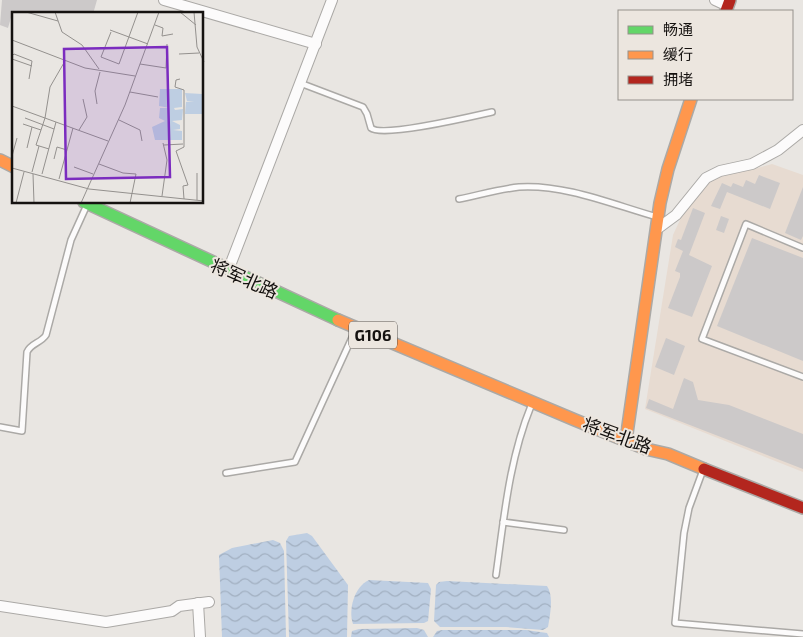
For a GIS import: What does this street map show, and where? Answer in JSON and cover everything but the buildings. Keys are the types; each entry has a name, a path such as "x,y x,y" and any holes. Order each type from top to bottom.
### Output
{"main road":[{"path":"628,433 658,217 668,169 691,100"},
{"path":"0,151 12,157"},
{"path":"0,160 12,167"},
{"name":"将军北路","path":"88,204 180,250 357,328 646,450 668,454"},
{"name":"将军北路","path":"108,204 231,264 454,362 649,441 668,454"},
{"name":"G106","path":"668,454 803,508"}],"street":[{"path":"164,0 181,2 316,44"},
{"path":"231,264 332,0"},
{"path":"715,0 728,6"},
{"path":"657,229 676,214 702,182 711,174 752,164 778,150 803,130"},
{"path":"0,606 106,622 172,611 179,606 209,602"},
{"path":"198,603 200,637"}],"lane":[{"path":"300,83 362,108 367,114 371,128 377,131 420,127 492,112"},
{"path":"459,199 518,187 547,188 658,217"},
{"path":"0,428 22,431 27,352 31,346 46,335 71,240 86,204"},
{"path":"803,248 746,224 702,339 803,377"},
{"path":"226,473 295,462 357,328"},
{"path":"496,575 514,452 532,403"},
{"path":"704,468 690,508 684,533 675,623 803,634"},
{"path":"503,522 564,530"}],"shaded area":[{"path":"772,164 803,175 803,472 645,409 673,235 685,209 707,182 713,178 730,172 754,169"}],"water":[{"path":"307,533 312,536 348,585 347,637 289,637 286,541 289,536"},
{"path":"273,540 280,543 284,551 286,637 222,637 219,555 232,548"},
{"path":"369,580 428,583 431,589 428,621 424,623 353,624 351,612 353,599 359,588"},
{"path":"439,582 547,586 551,600 548,627 543,630 506,627 440,627 434,621 436,585"},
{"path":"417,628 424,630 428,637 351,637 352,631 359,629"},
{"path":"526,630 547,633 549,637 433,637 437,631"}],"traffic: fast":[{"path":"88,204 338,320"}],"traffic: slow":[{"path":"627,433 660,203 668,169 691,100"},
{"path":"0,160 12,166"},
{"path":"338,320 646,449 668,454 704,469"}],"traffic: jam":[{"path":"726,10 730,0"},
{"path":"704,469 803,508"}]}
